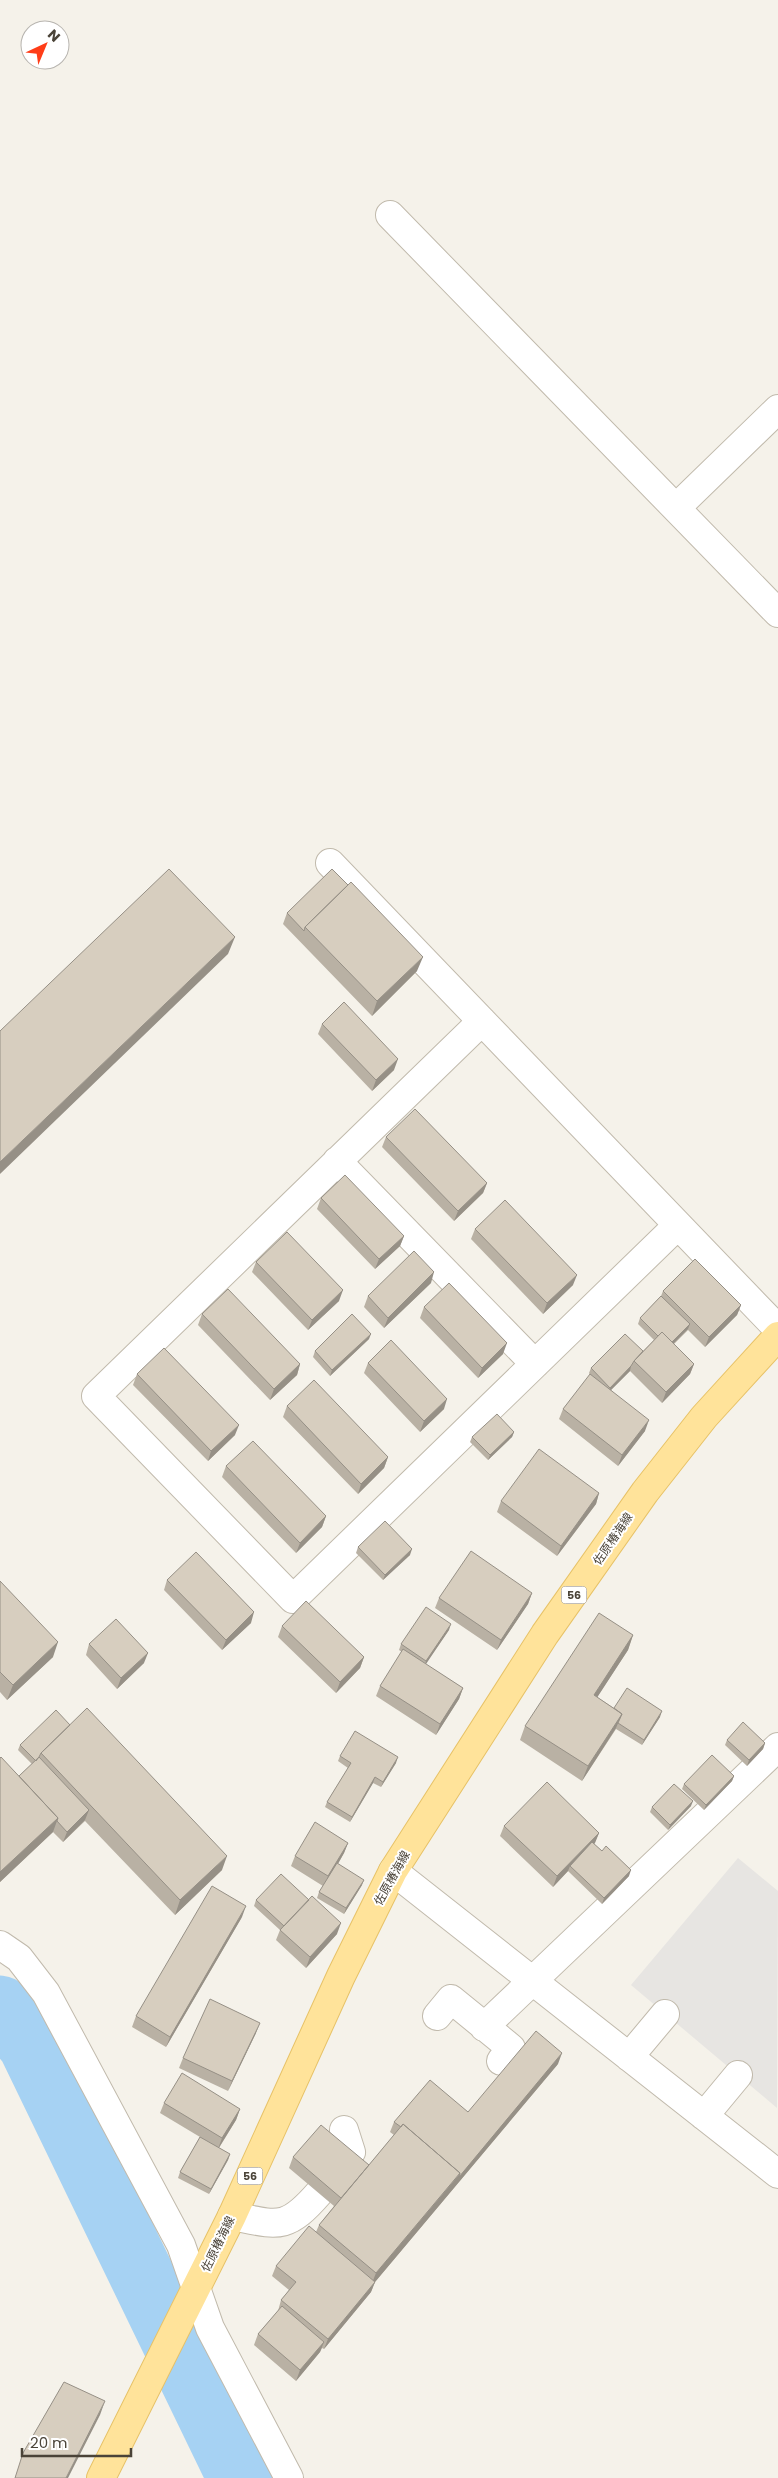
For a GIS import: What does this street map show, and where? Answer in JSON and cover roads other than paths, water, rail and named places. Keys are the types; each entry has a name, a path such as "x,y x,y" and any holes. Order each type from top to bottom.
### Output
{"main road":[{"name":"佐原椿海線","path":"101,2478 232,2216 342,1976 393,1871 545,1634 645,1492 704,1418 778,1336"}],"street":[{"path":"390,215 778,613"},
{"path":"676,508 778,408"},
{"path":"330,864 778,1329"},
{"path":"482,1021 96,1396 293,1599 678,1225"},
{"path":"337,1161 535,1364"},
{"path":"484,2027 778,1747"},
{"path":"393,1871 778,2174"},
{"path":"0,1945 19,1958 46,1993 181,2245 210,2328 289,2478"},
{"path":"436,2016 450,1999 511,2048 502,2061"},
{"path":"629,2057 665,2014"},
{"path":"704,2116 738,2075"},
{"path":"344,2130 351,2152 346,2159"},
{"path":"232,2216 269,2223 291,2220 303,2211 319,2193"}],"waterway":[{"path":"0,2008 30,2044 240,2478"}]}
